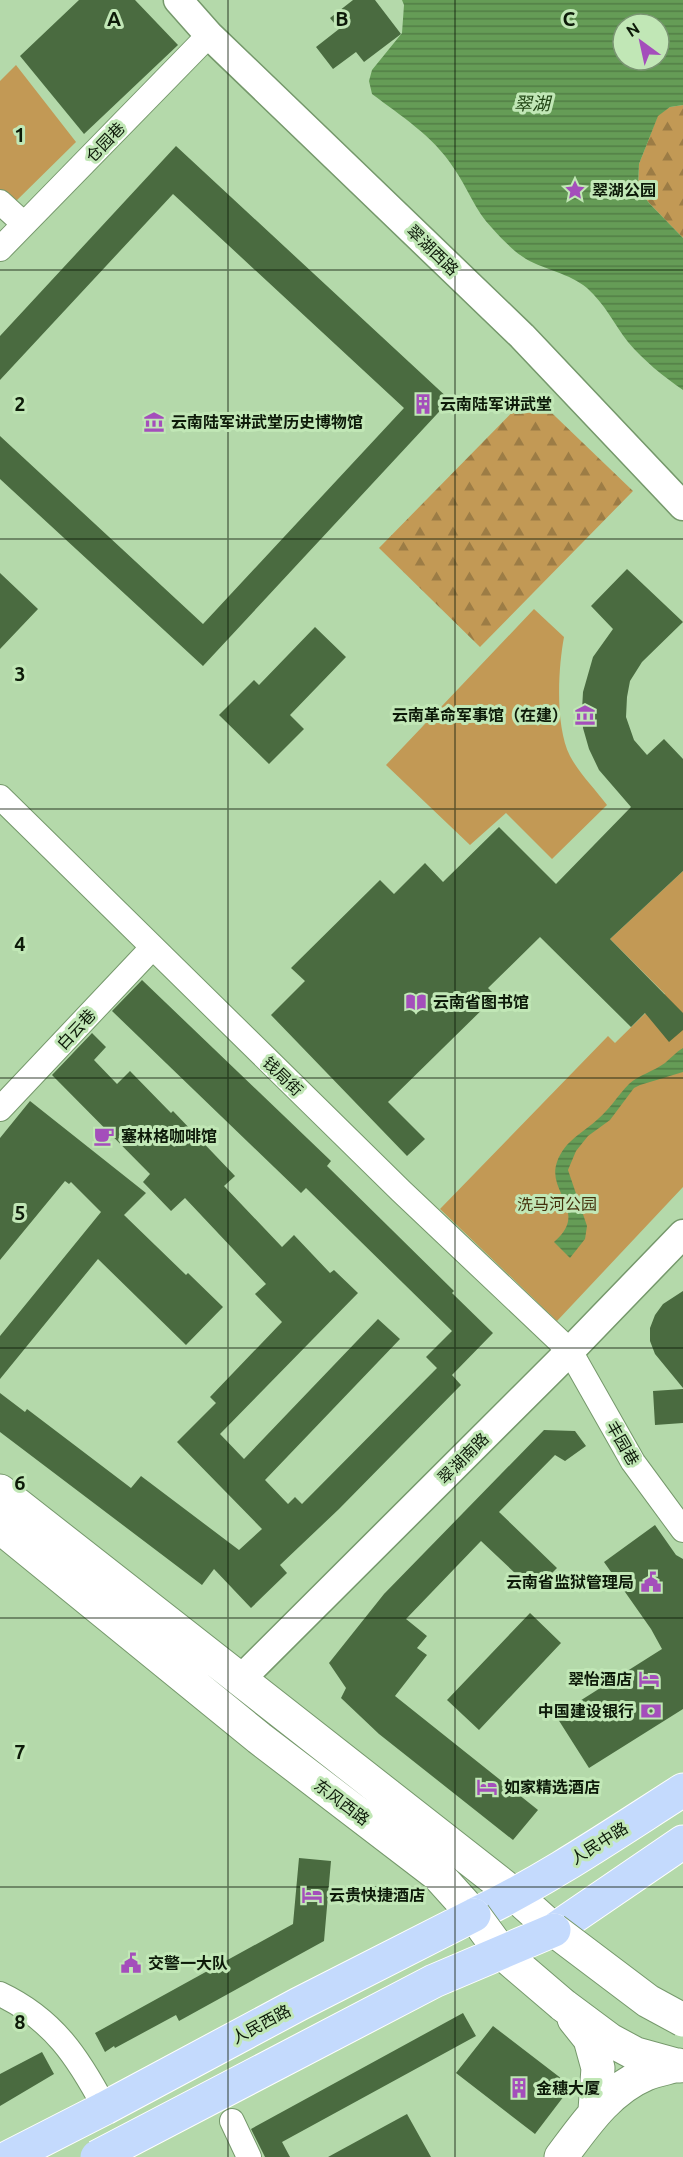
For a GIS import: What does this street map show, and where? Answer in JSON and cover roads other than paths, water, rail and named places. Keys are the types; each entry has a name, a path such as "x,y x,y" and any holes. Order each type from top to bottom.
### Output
{"main road":[{"name":"东风西路","path":"0,1491 514,1895 554,1930 648,2001 683,2020"},
{"name":"东风西路","path":"0,1527 259,1738 438,1875 474,1915 501,1952 563,2005 610,2040 636,2054 680,2066"},
{"name":"人民中路","path":"514,1895 683,1790"},
{"path":"97,2157 423,1987 554,1930 683,1842"},
{"name":"人民西路","path":"9,2157 299,2004 514,1895"},
{"path":"563,2005 590,2039 598,2068 595,2110"},
{"path":"561,2157 595,2110 619,2090 646,2074 680,2066"}],"street":[{"name":"翠湖西路","path":"178,0 210,35 522,336 683,506"},
{"name":"仓园巷","path":"0,249 210,35"},
{"path":"0,202 24,224"},
{"name":"钱局街","path":"0,797 418,1207 570,1351"},
{"name":"白云巷","path":"0,1109 152,948"},
{"name":"翠湖南路","path":"241,1679 570,1351 683,1234"},
{"name":"丰园巷","path":"570,1351 633,1462 683,1530"},
{"path":"0,1994 22,2004 50,2026 86,2073 105,2108"},
{"path":"232,2121 249,2157"}],"water":[{"name":"翠湖","path":"402,0 683,0 683,105 670,107 658,116 639,164 638,188 649,203 683,238 683,390 634,349 587,288 573,279 526,259 508,245 486,221 458,174 436,146 416,127 372,94 369,81 372,70 402,33 404,5"},
{"path":"683,1048 683,1072 634,1088 610,1120 588,1136 576,1151 568,1170 587,1226 585,1239 570,1258 554,1242 564,1231 568,1221 568,1211 555,1173 560,1154 570,1142 602,1115 629,1084 665,1063"}],"place":[{"name":"翠湖公园","path":"575,190"},
{"name":"云南陆军讲武堂","path":"423,404"},
{"name":"云南陆军讲武堂历史博物馆","path":"154,422"},
{"name":"云南革命军事馆（在建）","path":"585,715"},
{"name":"云南省图书馆","path":"416,1002"},
{"name":"塞林格咖啡馆","path":"104,1136"},
{"name":"云南省监狱管理局","path":"651,1582"},
{"name":"翠怡酒店","path":"649,1679"},
{"name":"中国建设银行","path":"651,1711"},
{"name":"如家精选酒店","path":"487,1787"},
{"name":"云贵快捷酒店","path":"312,1895"},
{"name":"交警一大队","path":"131,1963"},
{"name":"金穗大厦","path":"519,2088"}],"park label":[{"name":"洗马河公园","path":"557,1204"}]}
